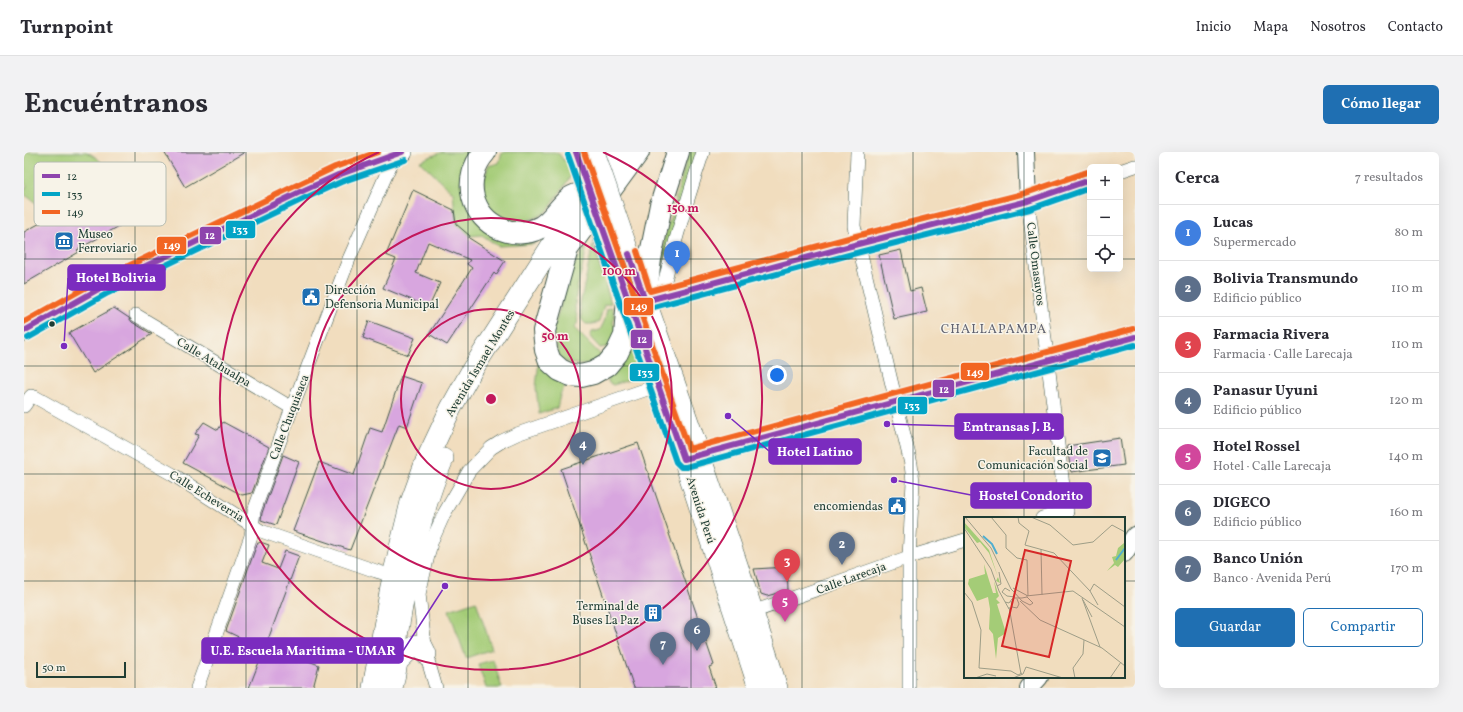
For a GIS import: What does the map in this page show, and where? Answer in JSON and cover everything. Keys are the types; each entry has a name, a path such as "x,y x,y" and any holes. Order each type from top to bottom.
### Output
{"highway":[{"path":"484,152 478,159 473,171 472,193 476,206 492,226 508,231 529,231 542,227 551,220 570,198 586,192"},
{"path":"638,152 567,249 544,331 546,350 550,361 560,370 571,375 581,376 601,369 612,360 621,346 645,298 650,259 661,205 678,152"},
{"name":"Avenida Perú","path":"583,153 614,239 645,298"}],"main road":[{"name":"Avenida Ismael Montes","path":"392,688 388,660 393,576 411,502 426,461 451,408 472,370 586,192 615,152"},
{"path":"24,331 104,286 338,174 400,153"},
{"name":"Avenida Ismael Montes","path":"373,688 388,660 398,632 420,525 437,474 462,416 487,372 567,249"},
{"name":"Avenida Perú","path":"645,298 666,382 745,615 777,688"},
{"path":"1125,551 1135,536"},
{"path":"388,660 419,594"},
{"name":"Avenida Perú","path":"745,615 759,688"},
{"path":"388,660 417,646 422,646 426,654"},
{"path":"1029,688 1038,678"}],"street":[{"path":"645,298 673,249 687,199 703,152"},
{"path":"857,152 854,226 911,464 909,688"},
{"name":"Calle Omasuyos","path":"1026,152 1028,201 1067,514"},
{"name":"Calle Chuquisaca","path":"197,688 251,536 254,511 292,408 349,259 390,166 400,153"},
{"path":"1123,170 1135,166"},
{"path":"645,298 1028,201 1087,181"},
{"name":"Calle Atahualpa","path":"136,315 292,408"},
{"path":"692,457 1135,337"},
{"path":"436,688 426,654 419,594 431,543 444,514 469,471 491,448 502,440 666,382"},
{"name":"Calle Echeverria","path":"27,401 35,397 126,447 261,531 393,576"},
{"path":"1048,517 1067,514"},
{"name":"Calle Larecaja","path":"745,615 909,557 964,540"}],"green space":[{"path":"24,152 87,152 101,162 34,162 34,202 24,194 27,186 24,183"},
{"path":"442,152 475,152 464,183 525,241 535,244 498,246 482,235 470,236 456,224 453,193 420,161"},
{"path":"555,152 559,154 564,161 571,152 587,152 549,209 534,218 516,221 507,220 491,212 486,205 483,195 488,166 499,163 502,153"},
{"path":"689,152 697,152 663,266 664,239"},
{"path":"593,244 611,303 604,305 599,322 586,324 582,320 580,305"},
{"path":"587,245 578,282 575,307 578,320 574,328 601,355 592,362 582,365 561,360 552,334 572,268"},
{"path":"612,307 615,317 613,323 617,329 612,346 600,348 590,337 592,332 600,330 604,322 607,309"},
{"path":"630,345 633,346 642,372 640,373 639,377 613,385 608,382 609,374"},
{"path":"539,361 567,382 560,395 557,408 539,414 536,387"},
{"path":"476,601 492,649 466,658 449,610"},
{"path":"493,660 502,688 486,688 478,664"}],"building":[{"path":"164,152 245,152 185,187"},
{"path":"413,190 454,210 456,224 470,236 469,238 505,261 496,275 494,273 447,345 429,334 472,268 467,264 470,260 428,242 416,273 440,283 429,307 383,288 396,259 386,255"},
{"path":"35,226 119,226 77,250 79,252 24,284 24,232"},
{"path":"901,250 910,291 921,288 927,312 894,319 879,255"},
{"path":"114,308 129,318 132,322 152,334 93,373 69,333"},
{"path":"369,321 415,338 408,355 363,338"},
{"path":"401,376 422,383 407,427 399,424 350,550 293,531 319,462 354,475 370,428 382,432"},
{"path":"204,422 218,430 223,422 269,447 252,493 242,495 183,463 199,435 195,434"},
{"path":"1120,438 1124,465 1071,472 1067,446"},
{"name":"Terminal de Buses La Paz","path":"638,443 714,665 709,667 716,688 634,688 561,469"},
{"path":"283,455 299,462 276,525 261,520 262,513"},
{"path":"260,542 269,545 262,563 278,569 285,551 299,556 266,645 319,665 313,688 249,688 264,649 226,631 257,544"},
{"path":"787,567 788,590 767,596 761,594 754,569"}],"transit line":[{"name":"149","path":"24,322 101,279 335,167 378,152"},
{"name":"12","path":"24,331 104,286 300,192 338,175 402,152"},
{"name":"12","path":"576,152 684,459 1135,337"},
{"name":"149","path":"584,152 689,449 1133,329"},
{"name":"133","path":"568,155 676,462 681,467 686,467 1135,345"},
{"name":"133","path":"28,338 108,293 303,199 341,182 405,160"},
{"name":"149","path":"637,251 650,291 856,236 1026,193 1087,172"},
{"name":"12","path":"629,254 645,301 858,244 1028,201 1087,181"},
{"name":"133","path":"621,257 638,304 641,308 646,309 860,252 1030,209 1087,189"}],"place":[{"name":"Museo Ferroviario","path":"64,241"},
{"name":"Lucas","path":"677,274"},
{"name":"Dirección Defensoria Municipal","path":"311,297"},
{"name":"Hotel Bolivia","path":"64,346"},
{"name":"Hotel Latino","path":"728,416"},
{"name":"Emtransas J. B.","path":"887,424"},
{"name":"Facultad de Comunicación Social","path":"1102,458"},
{"name":"Panasur Uyuni","path":"583,465"},
{"name":"Hostel Condorito","path":"894,480"},
{"name":"encomiendas","path":"897,506"},
{"name":"Bolivia Transmundo","path":"842,565"},
{"name":"Farmacia Rivera","path":"787,582"},
{"name":"U.E. Escuela Maritima - UMAR","path":"445,586"},
{"name":"Terminal de Buses La Paz","path":"653,613"},
{"name":"Hotel Rossel","path":"785,622"},
{"name":"DIGECO","path":"697,651"},
{"name":"Banco Unión","path":"663,665"}],"district":[{"name":"CHALLAPAMPA","path":"994,328"}]}
